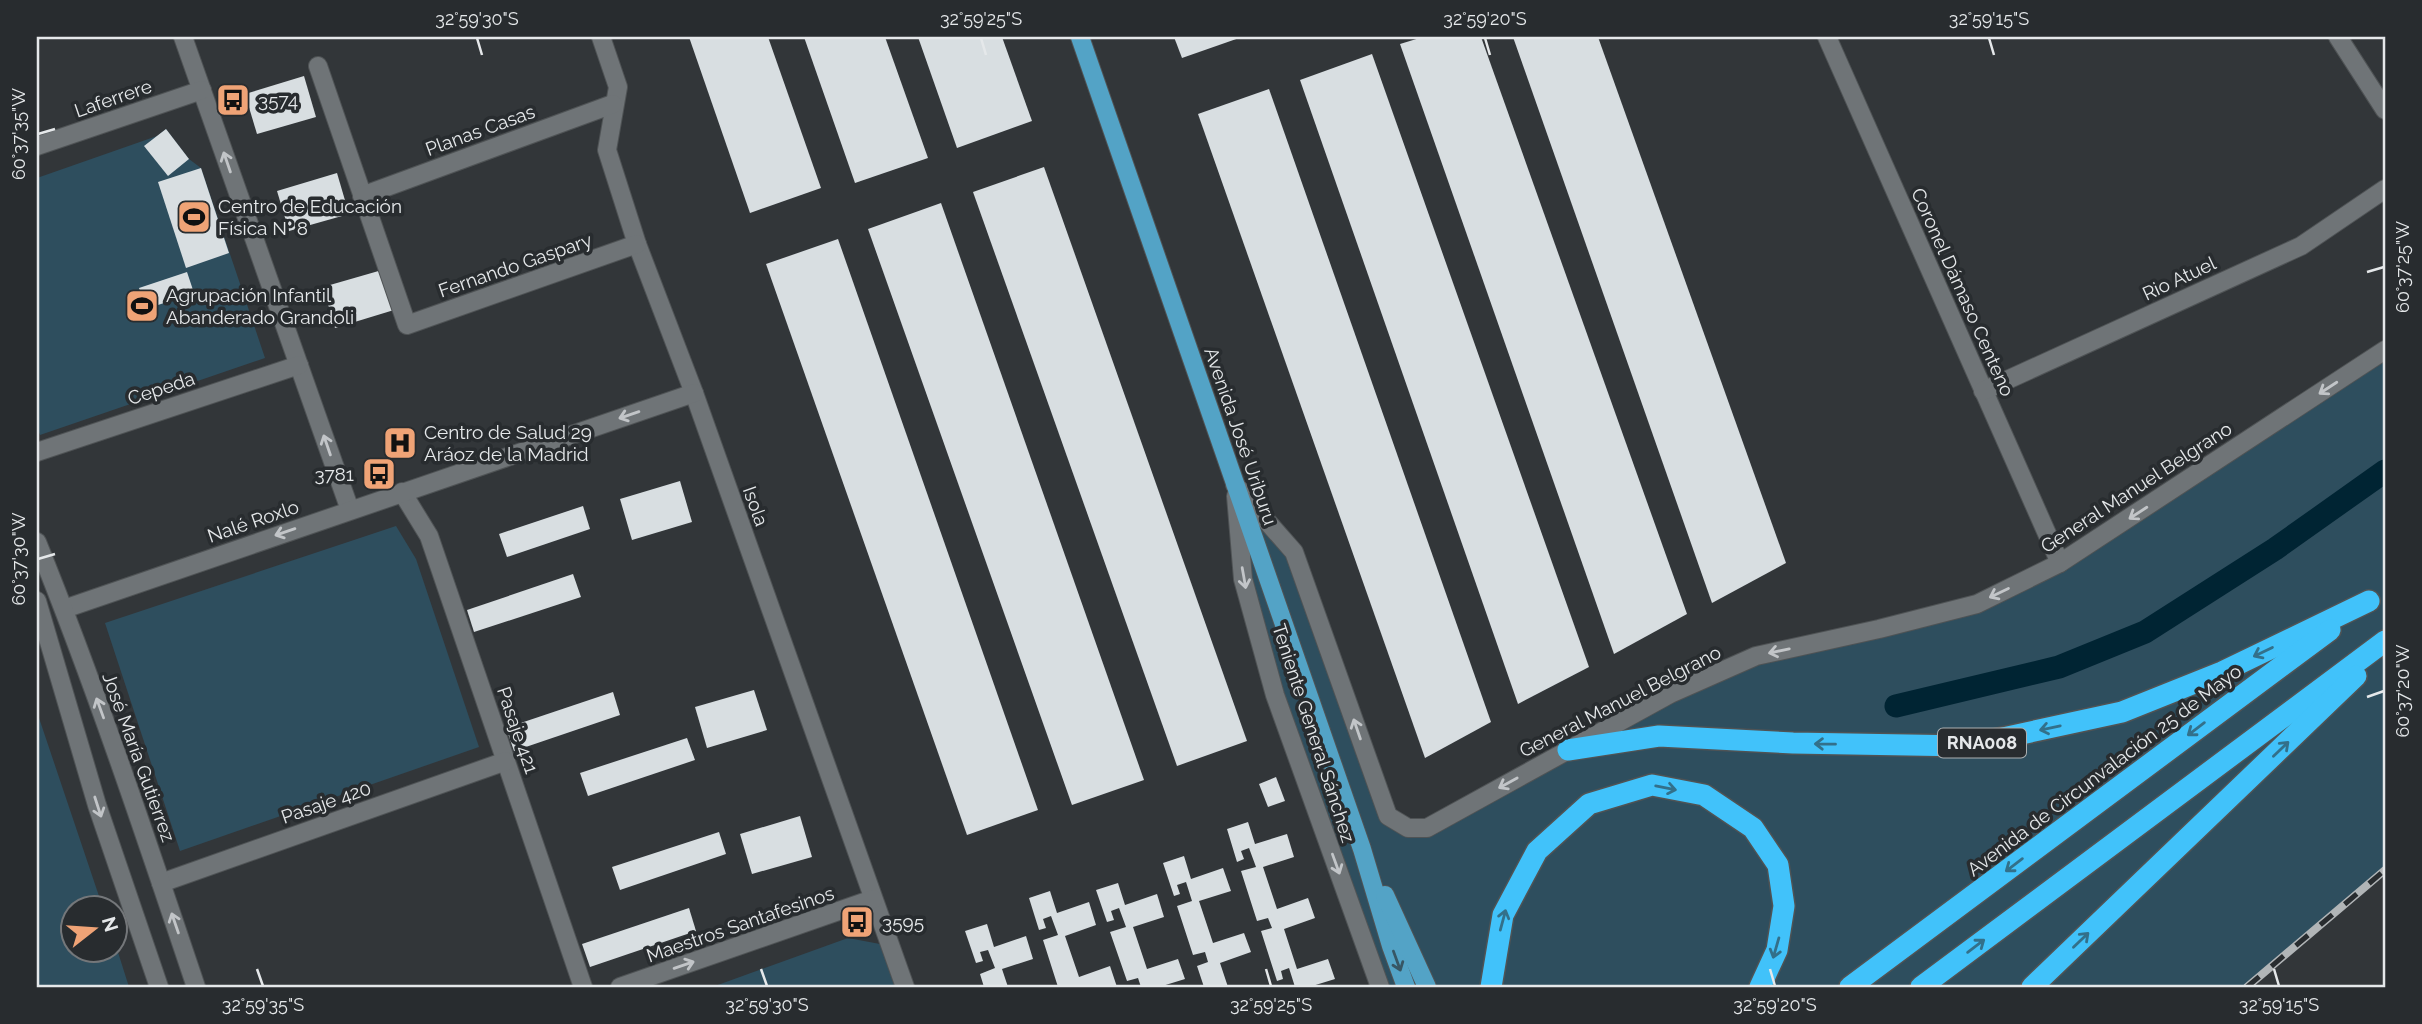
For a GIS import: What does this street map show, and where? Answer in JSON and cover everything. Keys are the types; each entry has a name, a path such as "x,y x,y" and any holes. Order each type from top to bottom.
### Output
{"highway":[{"name":"RNA008","path":"1568,750 1659,736 1793,743 1966,746 2122,712 2222,671 2377,595"},
{"name":"Avenida de Circunvalación 25 de Mayo","path":"1850,987 2377,595"},
{"path":"1921,987 2385,641"},
{"path":"2032,987 2385,649"},
{"path":"1491,987 1503,915 1537,850 1589,804 1652,785 1704,795 1752,828 1778,865 1784,906 1777,950 1760,987"}],"main road":[{"name":"Avenida José Uriburu","path":"1080,37 1362,849 1406,987"},
{"name":"Avenida José Uriburu","path":"1362,849 1404,933 1427,987"}],"street":[{"path":"183,37 350,510"},
{"name":"Isola","path":"601,37 618,87 607,150 637,244 694,393 905,987"},
{"name":"Coronel Dámaso Centeno","path":"1828,37 2060,563"},
{"path":"2338,37 2385,110"},
{"path":"317,65 362,196"},
{"name":"Laferrere","path":"37,146 202,90"},
{"name":"Planas Casas","path":"362,196 613,104"},
{"name":"Rio Atuel","path":"1983,391 2301,246 2385,190"},
{"name":"Fernando Gaspary","path":"362,196 407,326 637,244"},
{"name":"General Manuel Belgrano","path":"1235,485 1294,552 1388,816 1408,828 1427,828 1670,694 1755,656 1977,604 2060,563 2385,350"},
{"name":"Cepeda","path":"37,452 299,365"},
{"name":"Nalé Roxlo","path":"64,609 694,393"},
{"name":"Teniente General Sánchez","path":"1235,485 1243,579 1275,695 1380,987"},
{"name":"Pasaje 421","path":"402,492 429,536 583,987"},
{"name":"José María Gutierrez","path":"37,542 64,609 196,987"},
{"path":"37,601 97,805 159,987"},
{"name":"Pasaje 420","path":"161,883 506,761"},
{"name":"Maestros Santafesinos","path":"620,987 873,899"}],"shaded area":[{"name":"Agrupación Infantil Abanderado Grandoli","path":"166,129 189,159 201,168 265,358 40,435 37,427 37,178 157,136"},
{"path":"2385,350 2385,870 2247,987 1380,987 1243,579 1235,485 1294,552 1388,816 1408,828 1755,656 1977,604 2060,563"},
{"path":"396,526 416,559 479,747 180,851 105,623"},
{"path":"37,712 98,894 60,894 60,964 122,964 129,987 37,987"},
{"path":"848,938 880,944 895,987 715,986"}],"building":[{"path":"689,37 768,37 821,188 750,213"},
{"path":"804,37 885,37 928,158 855,183"},
{"path":"918,37 1002,37 1032,121 957,148"},
{"path":"1174,37 1242,37 1182,58"},
{"path":"1423,37 1481,37 1687,614 1614,654 1400,44"},
{"path":"1513,37 1598,37 1786,563 1712,603"},
{"path":"1372,54 1589,667 1518,704 1300,80"},
{"path":"304,76 316,117 257,134 245,94"},
{"path":"1269,89 1491,722 1425,758 1198,114"},
{"path":"166,129 189,159 168,176 144,146"},
{"path":"1044,167 1247,741 1177,766 973,192"},
{"path":"201,168 229,253 186,268 158,182"},
{"path":"337,173 349,214 289,231 277,191"},
{"path":"941,203 1144,780 1072,805 868,229"},
{"path":"838,239 1038,810 967,835 766,264"},
{"path":"382,270 394,310 335,328 323,287"},
{"path":"187,272 194,293 146,309 139,288"},
{"path":"680,481 692,522 632,540 620,499"},
{"path":"583,506 590,529 507,557 499,534"},
{"path":"573,574 581,597 474,632 467,610"},
{"path":"754,690 767,730 707,748 695,707"},
{"path":"613,692 620,715 514,751 506,728"},
{"path":"687,738 695,760 588,796 580,773"},
{"path":"1276,777 1285,801 1268,807 1259,784"},
{"path":"800,816 812,857 752,874 740,834"},
{"path":"1248,822 1255,844 1287,834 1294,857 1263,867 1277,909 1308,898 1315,918 1284,929 1297,969 1328,959 1335,979 1309,987 1295,987 1289,968 1281,971 1283,979 1277,981 1261,931 1272,928 1268,918 1257,921 1241,871 1256,867 1249,848 1241,851 1244,859 1237,862 1227,829"},
{"path":"719,832 726,854 620,890 612,867"},
{"path":"1184,856 1191,879 1223,868 1231,891 1199,901 1213,943 1244,933 1251,952 1220,963 1228,987 1204,987 1197,966 1208,962 1205,952 1193,955 1177,906 1192,901 1186,882 1177,885 1180,894 1174,896 1163,863"},
{"path":"1118,883 1125,905 1157,894 1164,917 1133,927 1147,969 1178,959 1185,979 1159,987 1141,987 1138,978 1127,981 1110,932 1126,927 1119,908 1111,911 1114,920 1107,922 1096,890"},
{"path":"1050,891 1057,913 1089,902 1096,925 1065,936 1079,977 1110,966 1117,987 1058,987 1043,940 1058,935 1051,916 1043,919 1046,928 1039,930 1029,898"},
{"path":"689,908 696,931 590,967 582,944"},
{"path":"987,924 994,947 1026,936 1033,959 1002,969 1008,987 984,987 980,974 995,968 988,950 980,952 983,961 976,963 965,931"}],"waterway":[{"path":"1896,706 2059,667 2145,632 2275,549 2385,471"}],"railway":[{"path":"2247,987 2385,870"}],"place":[{"name":"3574","path":"233,100"},
{"name":"Centro de Educación Física N° 8","path":"194,217"},
{"name":"Agrupación Infantil Abanderado Grandoli","path":"142,306"},
{"name":"Centro de Salud 29 Aráoz de la Madrid","path":"400,443"},
{"name":"3781","path":"379,474"},
{"name":"3595","path":"857,922"}]}
